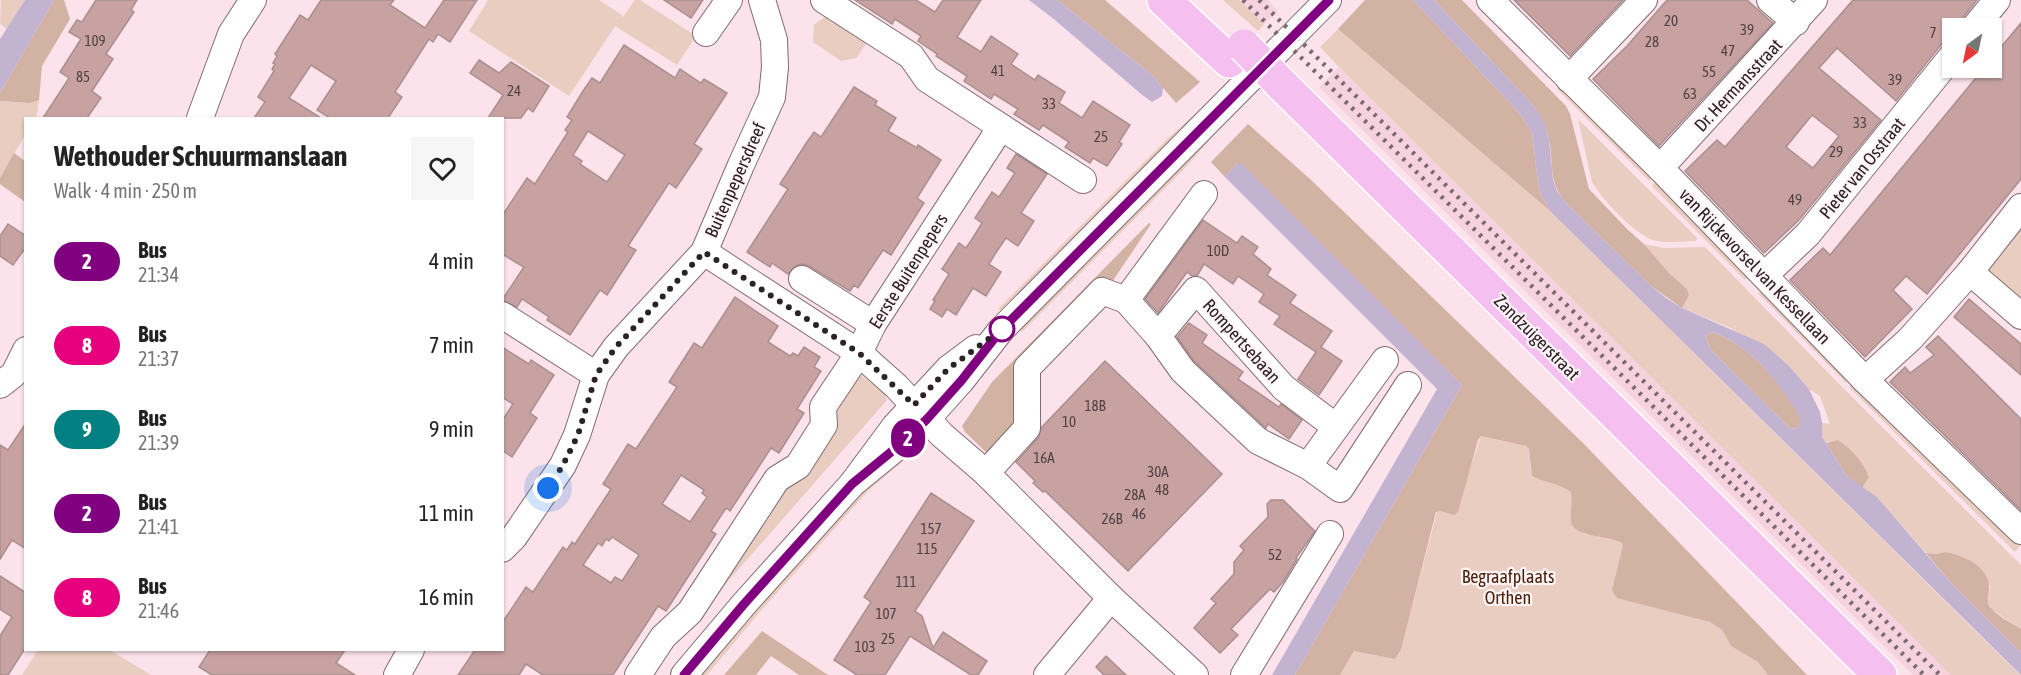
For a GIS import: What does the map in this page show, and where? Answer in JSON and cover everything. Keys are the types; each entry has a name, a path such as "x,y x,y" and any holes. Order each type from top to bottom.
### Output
{"main road":[{"name":"Zandzuigerstraat","path":"1164,0 1237,53"},
{"name":"Zandzuigerstraat","path":"1194,0 1237,53 1849,675"},
{"name":"Zandzuigerstraat","path":"1275,92 1880,675"}],"street":[{"path":"200,117 231,34 253,0"},
{"path":"706,33 729,0"},
{"name":"Buitenpepersdreef","path":"504,547 519,530 563,465 578,435 596,375 616,347 704,252 772,98 775,67 774,40 762,0"},
{"path":"824,0 911,56 927,78 1083,180"},
{"path":"684,675 744,604 852,484 908,438 921,412 961,381 1001,330 1329,0"},
{"name":"van Rijckevorsel van Kessellaan","path":"1490,0 1660,168 1865,380 2021,531"},
{"path":"1569,79 1644,0"},
{"path":"1770,0 1796,22"},
{"name":"Dr. Hermansstraat","path":"1660,168 1814,0"},
{"path":"1982,18 1997,0"},
{"name":"Pieter van Osstraat","path":"1765,275 1808,234 1942,69"},
{"name":"Eerste Buitenpepers","path":"859,353 873,324 1001,127"},
{"path":"1126,300 1204,194"},
{"path":"1865,380 1910,339 1970,272 2021,207"},
{"path":"704,252 859,353 942,435 986,473 1111,598 1195,675"},
{"path":"1970,272 2021,316"},
{"path":"802,279 873,324"},
{"name":"Rompertsebaan","path":"1158,336 1196,290 1284,388 1336,427"},
{"path":"986,473 1027,428 1027,368 1102,291 1126,300 1158,336 1183,371 1258,441 1308,466 1340,489 1408,385"},
{"path":"504,316 596,375"},
{"path":"638,675 663,637 690,612 777,479 798,466 824,425 823,407 859,353"},
{"path":"13,380 24,355"},
{"path":"1308,466 1385,360"},
{"path":"1244,675 1330,534"},
{"path":"1047,675 1111,598"},
{"path":"397,675 410,651"}],"shaded area":[{"path":"25,0 54,0 0,93 0,39"},
{"path":"54,0 64,0 70,19 42,66 39,100 30,103 0,101 0,93"},
{"path":"1029,0 1057,0 1152,75 1163,88 1162,96 1152,102"},
{"path":"1057,0 1105,0 1200,82 1176,103 1152,75"},
{"path":"1239,0 1268,0 1278,11 1264,24"},
{"path":"1365,0 1413,0 1521,115 1532,133 1538,183 1541,195 1550,211 1338,29"},
{"path":"1413,0 1434,0 1533,105 1545,123 1553,179 1557,191 1565,202 1651,286 1682,308 1764,344 1789,366 1809,389 1820,412 1822,437 1847,476 1877,497 1952,584 2021,653 2021,675 1550,211 1541,195 1538,183 1532,133 1521,115","holes":["1712,332 1741,347 1764,367 1801,418 1798,428 1791,429 1711,350 1705,336"]},
{"path":"1434,0 1462,0 1566,106 1589,189 1687,289 1689,295 1682,308 1651,286 1565,202 1556,186 1552,172 1547,130 1533,105"},
{"path":"1339,67 1951,675 1913,675 1319,87"},
{"path":"1248,124 1310,179 1583,443 1807,675 1768,675 1758,662 1731,646 1722,630 1710,622 1617,598 1612,590 1622,543 1585,533 1573,526 1571,492 1532,476 1529,449 1526,446 1481,436 1458,512 1454,515 1436,512 1401,650 1395,659 1354,651 1340,675 1295,675 1462,385 1237,163 1225,177 1211,162"},
{"path":"14,153 24,160 24,201 0,184 0,178"},
{"path":"1237,163 1241,163 1462,385 1295,675 1272,675 1437,389 1225,177"},
{"path":"1149,223 1151,224 1112,282 1017,368 1020,417 989,455 965,432 962,426 992,382"},
{"path":"1712,332 1741,347 1764,367 1802,418 1798,428 1791,429 1711,350 1705,336"},
{"path":"1838,440 1848,447 1867,471 1869,477 1862,488 1847,476 1826,443"},
{"path":"1945,552 1967,559 1985,574 1988,581 1990,607 2021,629 2021,653 1952,584 1926,553"},
{"path":"762,631 828,675 799,675 771,656 756,675 724,675"}],"green space":[{"path":"1,0 25,0 7,29 0,24"},
{"path":"488,0 599,0 622,15 622,18 635,0 640,0 696,36 677,65 615,26 569,96 469,31"},
{"path":"1223,0 1239,0 1264,24 1258,31"},
{"path":"829,14 869,40 856,58 841,61 813,42 814,25"},
{"path":"1338,29 1550,211 2020,675 1951,675 1320,47"},
{"path":"1563,83 1655,175 1649,181 1557,89"},
{"path":"1225,87 1004,313 998,309 1165,141"},
{"path":"39,100 36,117 24,117 24,137 0,178 0,101 29,103"},
{"path":"1241,103 1186,167 1022,332 1018,327"},
{"path":"1578,119 1697,238 1696,241 1653,240 1637,231 1619,215 1592,182"},
{"path":"1658,179 1751,274 1745,280 1652,186"},
{"path":"2021,225 2021,309 1981,274"},
{"path":"1644,244 1664,248 1705,247 2021,565 2021,629 1991,609 1988,601 1990,586 1945,552 1926,553 1877,497 1862,488 1869,477 1856,456 1838,440 1826,443 1821,437 1822,423 1830,424 1820,396 1809,389 1789,366 1731,328 1682,308 1689,295 1687,289 1669,273"},
{"path":"1764,287 1852,378 1846,383 1758,293"},
{"path":"850,367 883,392 887,400 646,675 744,536"},
{"path":"1855,381 1962,490 2021,545 2015,552 1849,387"},
{"name":"Begraafplaats Orthen","path":"1481,436 1525,446 1529,449 1531,472 1541,480 1563,486 1571,492 1584,534 1615,539 1622,543 1695,618 1710,622 1722,630 1731,646 1758,662 1768,675 1340,675 1354,651 1395,659 1401,650 1437,512 1454,515"},
{"path":"904,450 909,456 869,490 758,614 707,675 697,675 865,485"},
{"path":"37,651 112,651 151,675 22,675"}],"building":[{"path":"96,0 137,0 131,10 134,12 106,54 113,59 92,91 101,98 88,117 44,117 69,78 60,72 81,39 69,32 77,20 82,22"},
{"path":"321,0 394,0 390,5 425,28 444,0 477,0 450,42 438,34 433,42 429,39 395,92 402,97 389,117 328,117 317,110 336,81 311,65 289,98 319,117 255,117 265,102 258,97 274,71 272,69 275,64 273,63 277,56 275,54 300,15 308,20"},
{"path":"664,0 703,0 691,18"},
{"path":"855,0 916,0 935,12 943,0 981,0 957,37 981,52 991,36 1018,54 1011,64 1035,80 1038,75 1065,92 1059,103 1082,118 1093,101 1130,125 1119,142 1122,144 1107,166 1093,158 1090,163 1065,147 1069,142 1043,125 1039,130 1014,114 1018,109 994,94 991,99 964,81 967,76 918,41 921,36 895,19 892,24"},
{"path":"1514,0 1623,0 1570,56"},
{"path":"1667,0 1747,0 1773,23 1659,146 1593,79 1627,46"},
{"path":"1853,0 1977,0 1963,18 1942,18 1942,44 1896,101 1837,48 1819,68 1881,120 1799,220 1764,253 1685,171 1717,140 1725,147","holes":["1812,115 1839,136 1813,168 1786,147"]},
{"path":"2021,23 2021,179 1927,294 1906,276 1893,290 1912,309 1865,357 1790,280 1823,248 1830,255 1976,78 2002,78 2002,46"},
{"path":"624,45 675,78 680,69 701,83 704,79 727,93 694,144 702,149 676,188 669,183 628,246 636,250 607,295 600,290 570,335 522,299 517,307 504,301 504,297 524,267 504,255 504,213 527,178 535,184 568,132 565,130 572,120 567,117 592,78 600,83","holes":["588,131 625,155 607,182 580,164 582,161 573,155"]},
{"path":"479,60 499,73 511,62 549,86 533,112 528,108 521,118 489,117 503,95 470,73"},
{"path":"854,87 877,101 875,105 896,118 888,131 917,148 918,145 941,160 917,198 924,203 891,255 883,250 858,288 854,285 850,291 809,266 802,264 796,266 788,274 772,263 770,267 747,252 788,189 780,184 805,145 814,132 821,137"},
{"path":"1016,154 1047,174 1021,213 1034,221 1018,246 1006,238 997,251 989,264 1001,272 986,296 973,288 956,315 947,309 942,317 930,309 949,274 942,269 959,243 966,248 974,236 982,223 975,218 992,192 999,197 1015,173 1007,168"},
{"path":"1203,220 1237,243 1242,236 1258,247 1253,254 1271,269 1267,275 1296,295 1290,303 1332,331 1321,347 1342,361 1319,395 1298,379 1316,352 1274,324 1280,316 1259,302 1264,294 1238,276 1233,284 1204,264 1197,276 1192,276 1187,272 1158,313 1145,299"},
{"path":"8,224 24,235 24,250 13,265 0,256 0,236"},
{"path":"735,297 778,326 768,342 790,356 793,353 798,356 804,347 820,357 814,367 821,371 797,409 804,413 779,453 771,448 730,511 726,508 711,531 716,534 666,611 658,606 613,675 543,675 526,664 519,675 458,675 474,651 504,651 504,620 526,587 533,592 563,547 567,550 572,542 575,544 611,489 603,484 628,444 636,449 677,387 669,382 694,343 702,348","holes":["681,475 704,490 702,493 707,497 690,522 662,504","612,537 639,555 622,581 615,577 611,583 583,565 598,543 602,546 606,539 609,541"]},
{"path":"1969,299 2021,344 2021,375 1954,317"},
{"path":"1189,323 1207,335 1202,343 1243,372 1238,379 1279,407 1281,404 1302,420 1289,439 1268,424 1266,428 1194,361 1177,337"},
{"path":"1938,336 2021,419 2021,510 1890,382 1905,367 1910,373 1934,355 1926,347"},
{"path":"504,348 529,364 531,360 554,375 530,413 537,418 512,457 504,451 504,418 513,404 504,398"},
{"path":"1105,361 1222,474 1128,571 1045,491 1043,492 1033,483 1035,481 1016,462 1038,438 1042,427"},
{"path":"24,426 24,548 12,540 0,559 0,445 8,450"},
{"path":"931,493 974,521 915,611 922,616 933,648 943,632 987,661 978,675 971,675 910,636 885,675 857,675 834,660 871,602 864,597"},
{"path":"1271,500 1283,500 1315,531 1283,582 1274,592 1270,589 1231,629 1238,635 1220,653 1194,628 1216,603 1211,599 1234,574 1234,562 1244,550 1240,546 1268,517 1267,504"},
{"path":"0,576 24,592 24,650 8,675 0,675 0,636 12,617 0,609"},
{"path":"209,651 344,651 336,663 355,675 212,675 199,667"},
{"path":"1106,656 1126,675 1104,675 1096,667"}],"railway":[{"path":"1243,0 1924,675"},
{"path":"1259,0 1940,675"}],"bus line":[{"name":"2","path":"684,675 744,604 852,484 908,438 927,419 961,381 1001,330 1329,0"}],"route":[{"path":"548,488 578,435 596,375 616,347 704,252 859,353 914,405 948,369 1002,329"}]}
